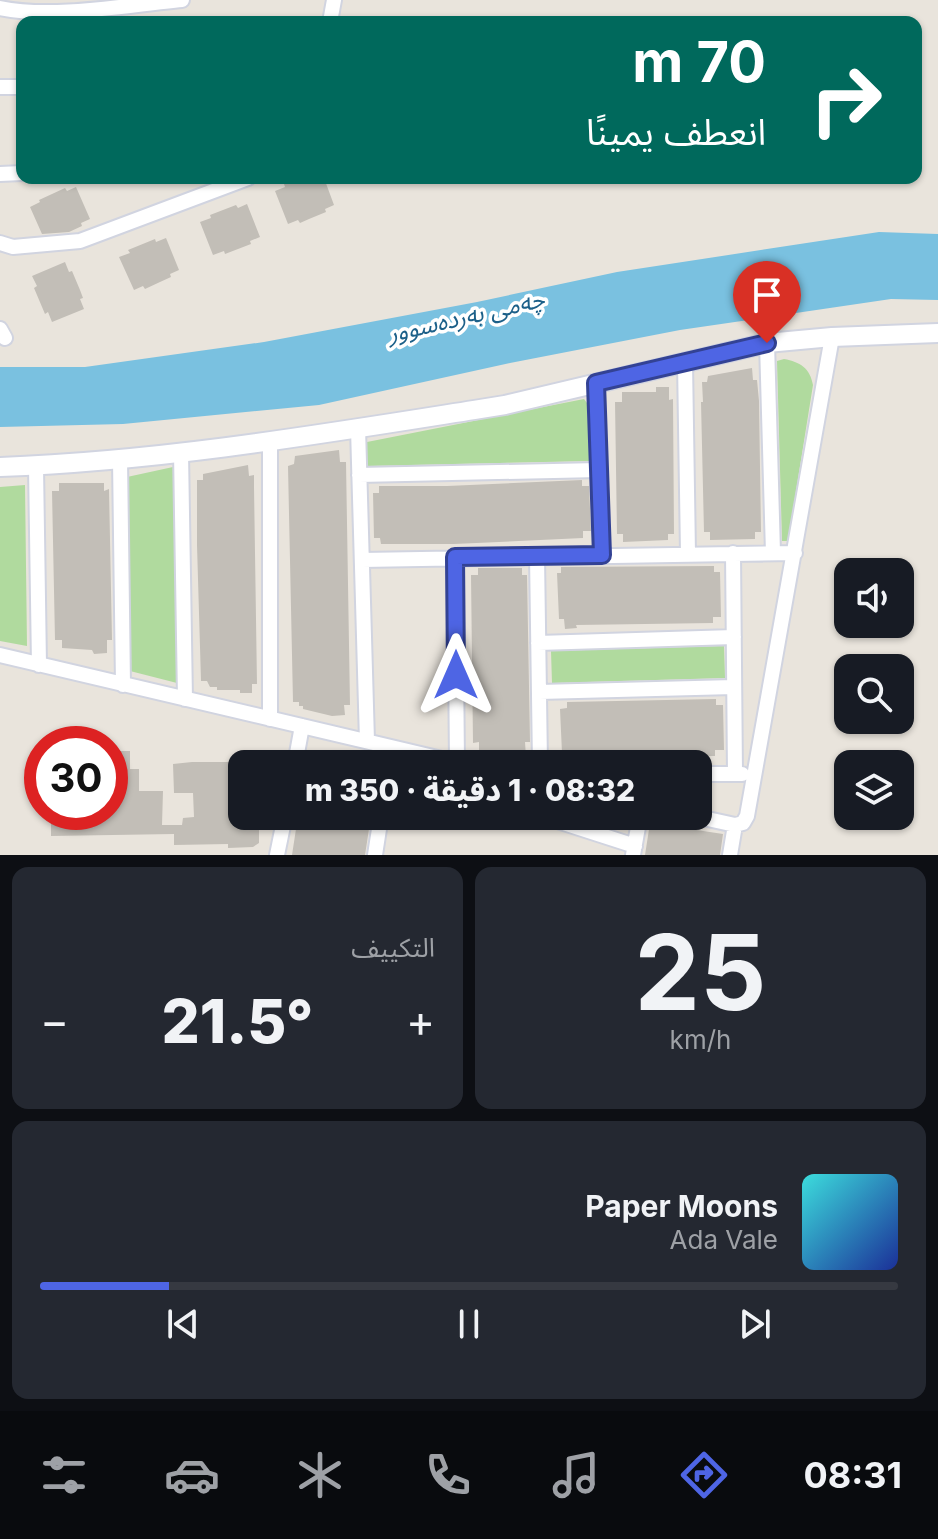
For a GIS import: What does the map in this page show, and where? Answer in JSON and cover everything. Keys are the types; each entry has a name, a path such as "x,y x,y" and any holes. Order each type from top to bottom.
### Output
{"street":[{"path":"65,16 182,0"},
{"path":"0,8 51,16"},
{"path":"0,243 13,247 80,241 232,184"},
{"path":"0,467 120,459 270,443 505,405 767,343 938,333"},
{"path":"712,820 735,825 743,823 747,816 832,337"},
{"path":"767,343 773,553"},
{"path":"685,362 688,554"},
{"path":"596,383 602,555"},
{"path":"358,428 367,741"},
{"path":"270,443 270,719"},
{"path":"181,452 185,699"},
{"path":"120,459 123,685"},
{"path":"36,466 39,665"},
{"path":"359,475 599,470"},
{"path":"733,553 735,774"},
{"path":"362,560 795,553"},
{"path":"537,556 540,750"},
{"path":"455,557 460,750"},
{"path":"538,643 734,637"},
{"path":"0,655 403,750"},
{"path":"539,692 734,687"},
{"path":"298,750 302,726"},
{"path":"712,774 754,774"},
{"path":"730,855 735,825"},
{"path":"277,855 282,830"},
{"path":"375,855 379,830"},
{"path":"579,830 634,851 638,830"}],"green space":[{"path":"784,359 803,367 813,385 788,541 782,541 777,361"},
{"path":"584,399 587,403 590,461 367,466 367,442"},
{"path":"173,467 177,683 130,671 127,477"},
{"path":"25,485 27,646 0,641 0,487"},
{"path":"724,646 725,678 552,683 551,651"}],"water":[{"name":"چەمی بەردەسوور","path":"879,232 938,234 938,300 891,299 680,330 319,405 123,424 0,427 0,367 85,367 264,342 617,272"}],"building":[{"path":"284,184 326,184 334,205 325,209 326,212 300,223 298,220 288,224 275,191 285,187"},
{"path":"76,187 90,219 69,232 42,234 30,207 65,188 67,191"},
{"path":"247,204 260,237 225,254 224,251 213,255 200,222 236,205 238,208"},
{"path":"166,238 179,270 145,289 143,286 134,290 119,257 155,239 156,242"},
{"path":"65,262 80,290 84,309 52,322 48,312 45,314 32,276"},
{"path":"752,368 753,380 757,380 759,401 761,532 755,532 755,539 710,540 710,532 704,532 702,382 707,382 708,376"},
{"path":"656,387 669,387 669,400 673,399 674,534 668,534 668,540 623,542 623,534 617,534 615,402 622,402 622,392 656,392"},
{"path":"339,450 340,462 346,462 350,705 344,705 345,715 332,716 303,709 299,702 293,702 288,466 294,464 295,456"},
{"path":"248,465 249,476 254,475 257,684 252,684 252,693 240,693 240,690 217,690 217,687 210,687 207,681 201,681 197,480 203,480 203,474"},
{"path":"582,480 582,486 589,486 591,531 583,531 583,538 381,544 380,538 374,538 373,493 379,493 379,486"},
{"path":"59,483 104,483 104,491 109,489 112,640 107,640 107,653 94,654 92,650 62,648 62,640 55,640 52,491 59,491"},
{"path":"714,566 714,572 720,572 721,617 713,617 713,623 576,625 577,628 565,629 564,619 559,619 557,573 561,573 561,567"},
{"path":"478,568 522,568 522,575 527,575 530,742 525,742 526,750 479,750 479,742 473,743 471,575 478,575"},
{"path":"716,699 716,705 723,705 724,750 715,750 715,756 712,756 712,750 562,750 560,709 567,708 567,702"},
{"path":"130,751 130,769 139,769 139,791 163,791 162,825 182,825 183,818 194,817 193,793 174,793 173,764 228,762 228,830 259,830 259,843 253,847 228,848 228,844 174,845 174,834 51,836 51,830 128,830"},
{"path":"296,830 369,830 365,855 292,855"},
{"path":"649,830 696,830 723,834 720,855 645,855"}],"route":[{"path":"456,675 455,557 602,555 596,383 767,343"}]}
